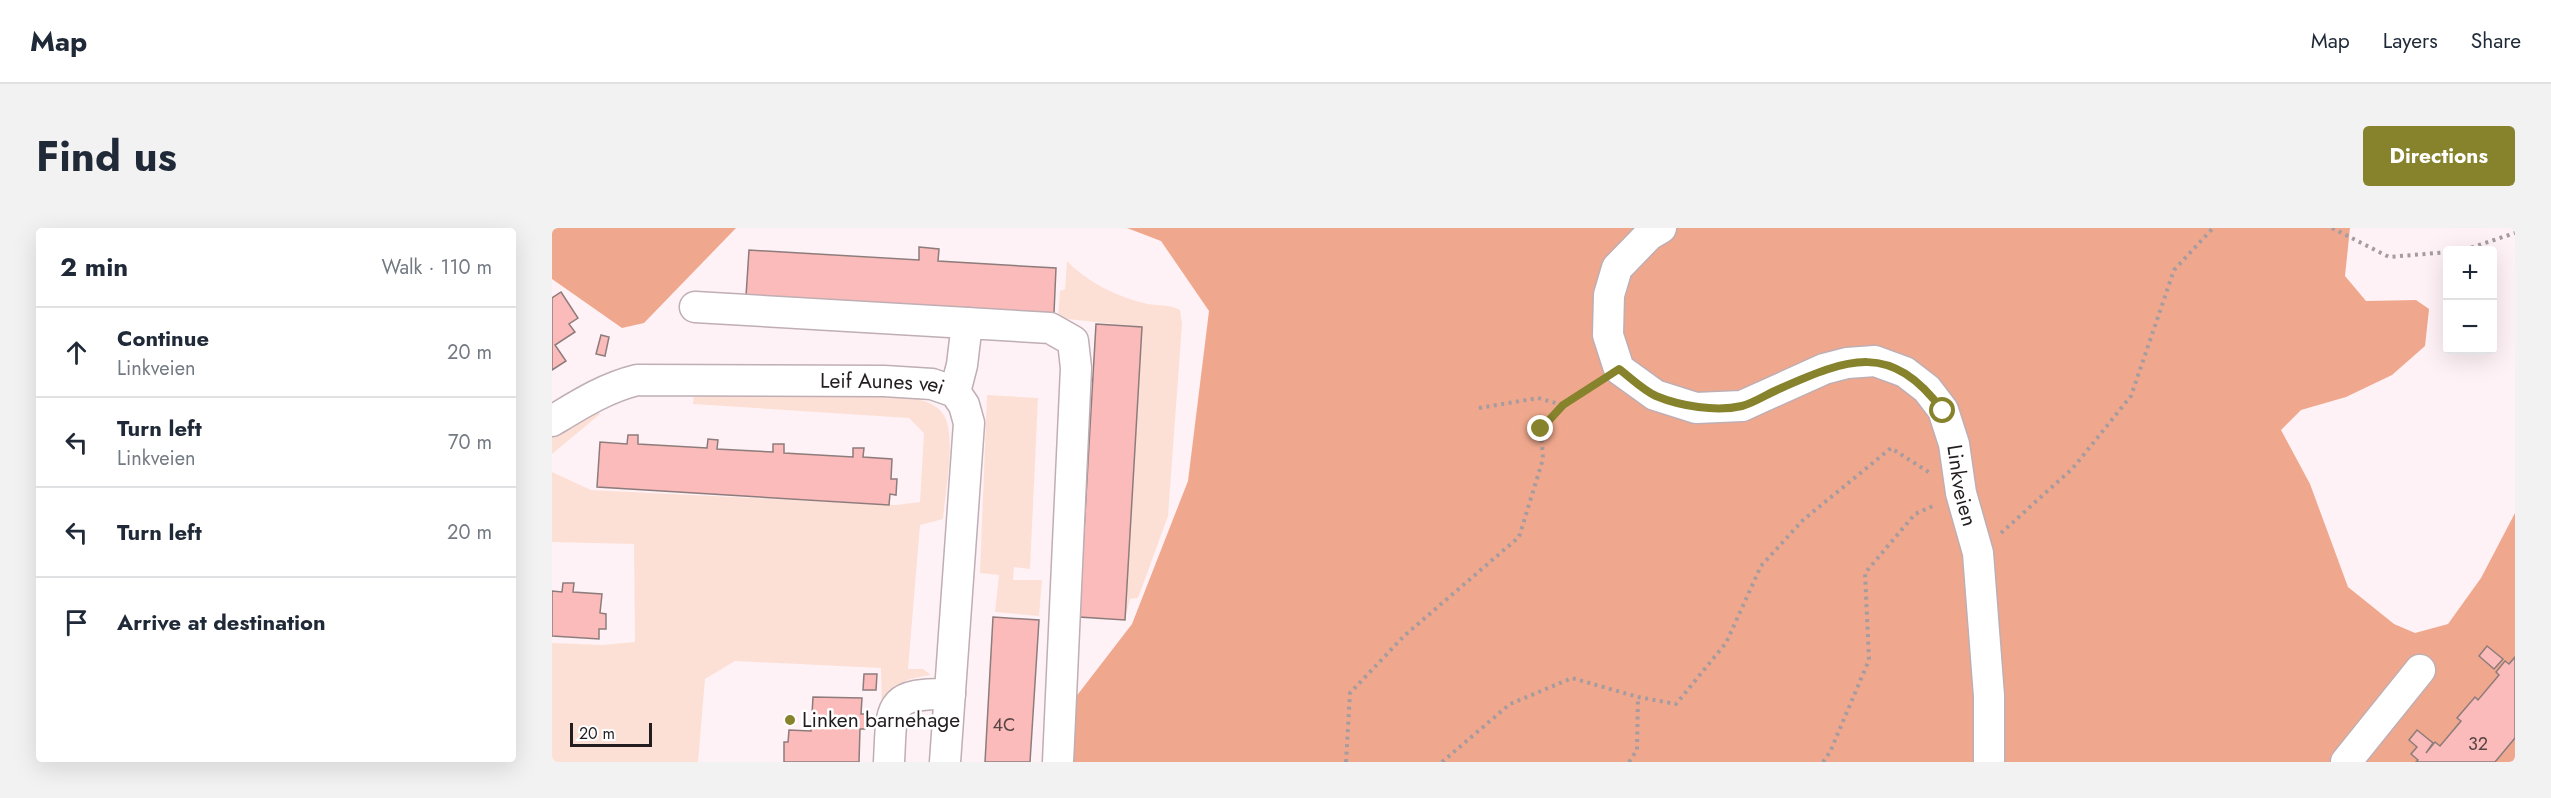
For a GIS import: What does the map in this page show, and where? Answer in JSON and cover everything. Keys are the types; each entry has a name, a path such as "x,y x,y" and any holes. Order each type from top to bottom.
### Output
{"street":[{"path":"1619,369 1608,334 1609,295 1617,268 1649,236 1661,228"},
{"path":"695,307 1050,328 1073,340 1076,368 1058,762"},
{"path":"954,392 962,365 967,322"},
{"name":"Linkveien","path":"1619,369 1656,395 1696,408 1742,406 1824,369 1847,363 1875,361 1905,372 1927,389 1943,411 1954,444 1961,493 1978,553 1989,696 1989,762"},
{"name":"Leif Aunes vei","path":"552,421 597,394 614,386 637,380 884,381 932,384 954,392 964,405 969,423 945,762"},
{"path":"2346,762 2420,670"},
{"path":"889,762 891,715 897,704 905,698 922,693 950,694"}],"path":[{"path":"1978,553 2073,468 2131,396 2174,270 2213,228"},
{"path":"2332,228 2389,257 2443,252"},
{"path":"2476,246 2515,233"},
{"path":"1346,762 1350,693 1404,636 1519,537 1543,459 1541,429 1563,405 1619,369"},
{"path":"1479,408 1538,398 1563,405"},
{"path":"1443,761 1510,705 1572,678 1638,697 1676,704 1726,643 1761,566 1803,520 1891,447 1961,493"},
{"path":"1823,762 1830,752 1869,660 1865,573 1915,514 1961,493"},
{"path":"1629,762 1637,750 1638,697"}],"shaded area":[{"path":"552,228 736,228 644,323 622,328 552,279"},
{"path":"1127,228 2350,228 2345,276 2366,301 2416,300 2429,309 2425,346 2392,375 2346,397 2301,410 2281,430 2310,484 2348,587 2394,624 2415,633 2448,624 2481,578 2515,513 2515,762 1073,762 1075,698 1132,624 1188,481 1209,311 1161,241"},
{"path":"1067,261 1084,276 1115,293 1148,304 1180,310 1182,324 1168,516 1138,598 1130,599 1125,619 1141,327 1058,318 1060,291 1065,289"},
{"path":"694,394 901,397 930,403 943,414 947,423 950,449 943,519 920,525 908,669 923,669 931,675 904,681 895,689 882,713 881,668 735,661 705,679 698,762 552,762 552,643 602,645 635,642 634,544 552,542 552,472 591,490 896,505 920,502 924,433 909,418 693,404"},
{"path":"987,395 1038,398 1030,569 1014,567 1013,580 1042,580 1039,616 995,612 999,575 980,573"},
{"path":"594,411 600,414 552,454 552,438"}],"building":[{"path":"919,247 939,249 938,261 1056,268 1054,313 746,296 749,250 919,260"},
{"path":"561,292 578,318 569,324 575,332 555,345 566,361 552,370 552,298"},
{"path":"1096,324 1142,327 1125,620 1079,617"},
{"path":"601,335 609,337 605,356 596,354"},
{"path":"628,435 638,435 638,444 707,448 708,439 718,440 717,449 773,452 773,444 784,444 784,453 853,457 853,448 864,448 863,457 892,459 891,479 897,479 896,495 890,494 889,505 597,487 600,442 627,444"},
{"path":"563,583 574,583 573,592 602,594 600,613 606,614 606,629 599,629 599,639 552,636 552,591 562,592"},
{"path":"993,617 1039,620 1030,762 985,762"},
{"path":"2487,646 2503,659 2494,669 2479,656"},
{"path":"2515,657 2515,738 2495,762 2416,762 2418,760 2411,754 2417,747 2409,740 2417,730 2433,743 2426,753 2435,742 2440,746 2461,721 2457,718 2475,697 2478,700 2499,675 2496,672 2505,661 2509,664"},
{"path":"864,674 877,674 876,690 863,690"},
{"path":"813,697 862,698 861,714 866,714 865,729 860,729 859,762 784,762 784,742 788,742 789,730 811,731"}],"place":[{"name":"Linken barnehage","path":"790,720"}],"route":[{"path":"1541,429 1563,405 1619,369 1656,395 1696,408 1742,406 1824,369 1847,363 1875,361 1905,372 1927,389 1943,411"}]}
